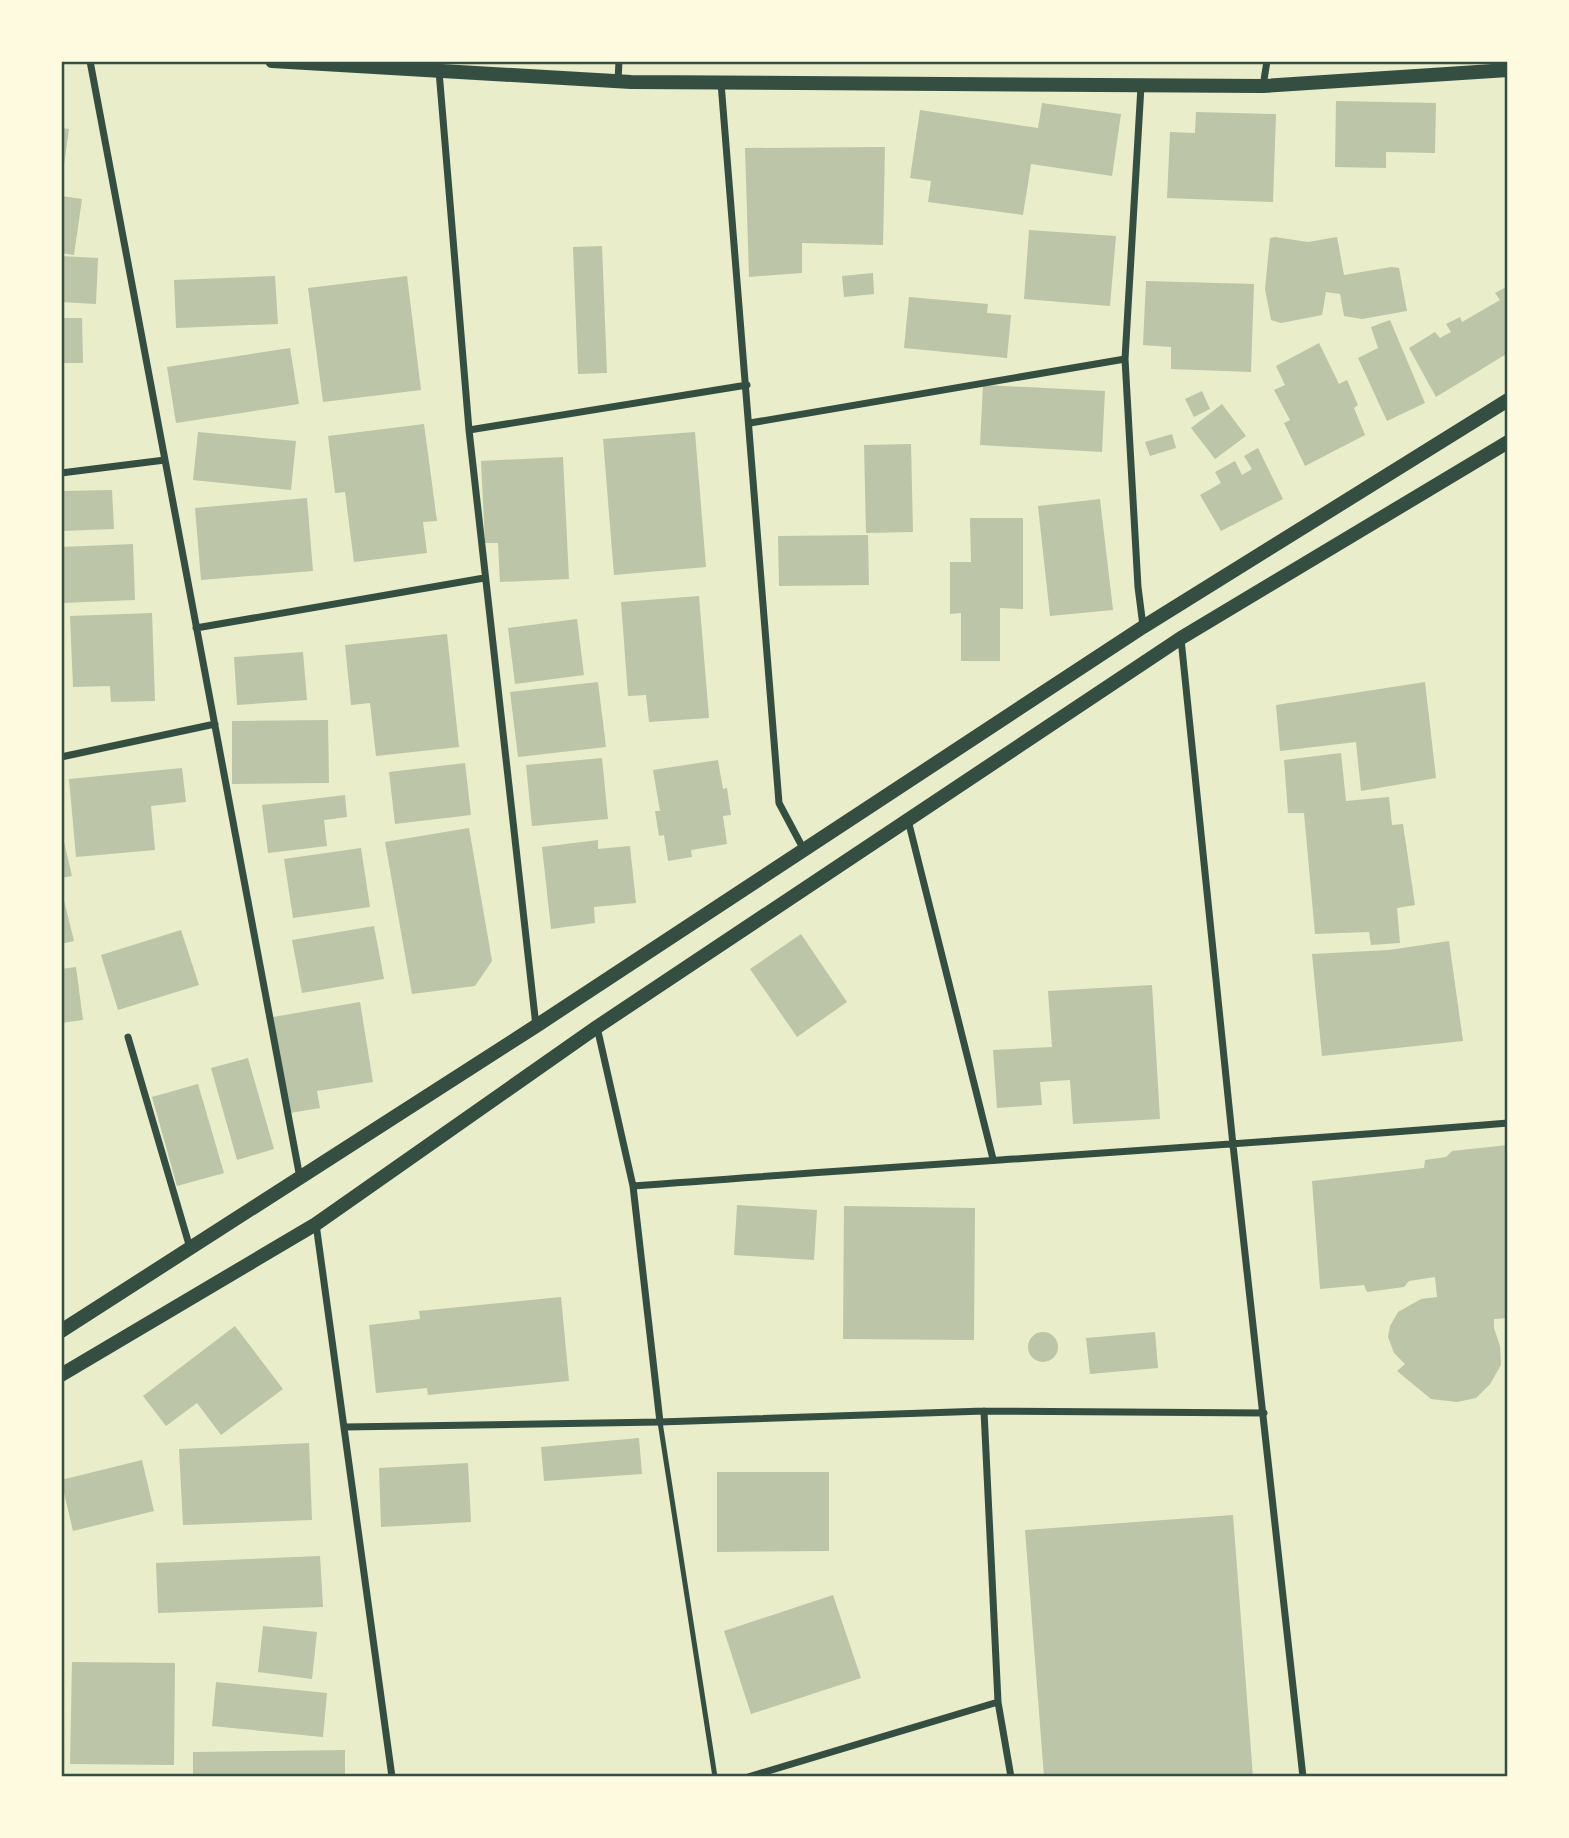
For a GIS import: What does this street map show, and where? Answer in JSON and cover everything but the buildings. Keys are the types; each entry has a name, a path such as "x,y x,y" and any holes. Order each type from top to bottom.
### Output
{"main road":[{"path":"272,61 618,81 1141,86 1263,86 1508,71"},
{"path":"61,1331 536,1026 1143,627 1508,400"},
{"path":"61,1375 316,1223 597,1027 1181,638 1508,442"}],"street":[{"path":"90,61 300,1178"},
{"path":"618,81 620,61"},
{"path":"1263,86 1267,61"},
{"path":"439,71 484,578 536,1026"},
{"path":"721,82 779,803 804,851"},
{"path":"1141,86 1125,359 1138,587 1143,627"},
{"path":"750,423 1125,359"},
{"path":"469,430 747,385"},
{"path":"61,473 164,460"},
{"path":"196,628 484,578"},
{"path":"1181,638 1233,1145 1303,1777"},
{"path":"61,757 215,724"},
{"path":"908,819 993,1159"},
{"path":"597,1027 633,1186 660,1422"},
{"path":"128,1037 190,1248"},
{"path":"633,1186 993,1159 1233,1145 1508,1123"},
{"path":"316,1223 392,1777"},
{"path":"345,1427 660,1422 984,1412 1264,1413"},
{"path":"984,1412 998,1702 1011,1777"},
{"path":"748,1777 998,1702"}],"lane":[{"path":"660,1422 715,1777"}]}
